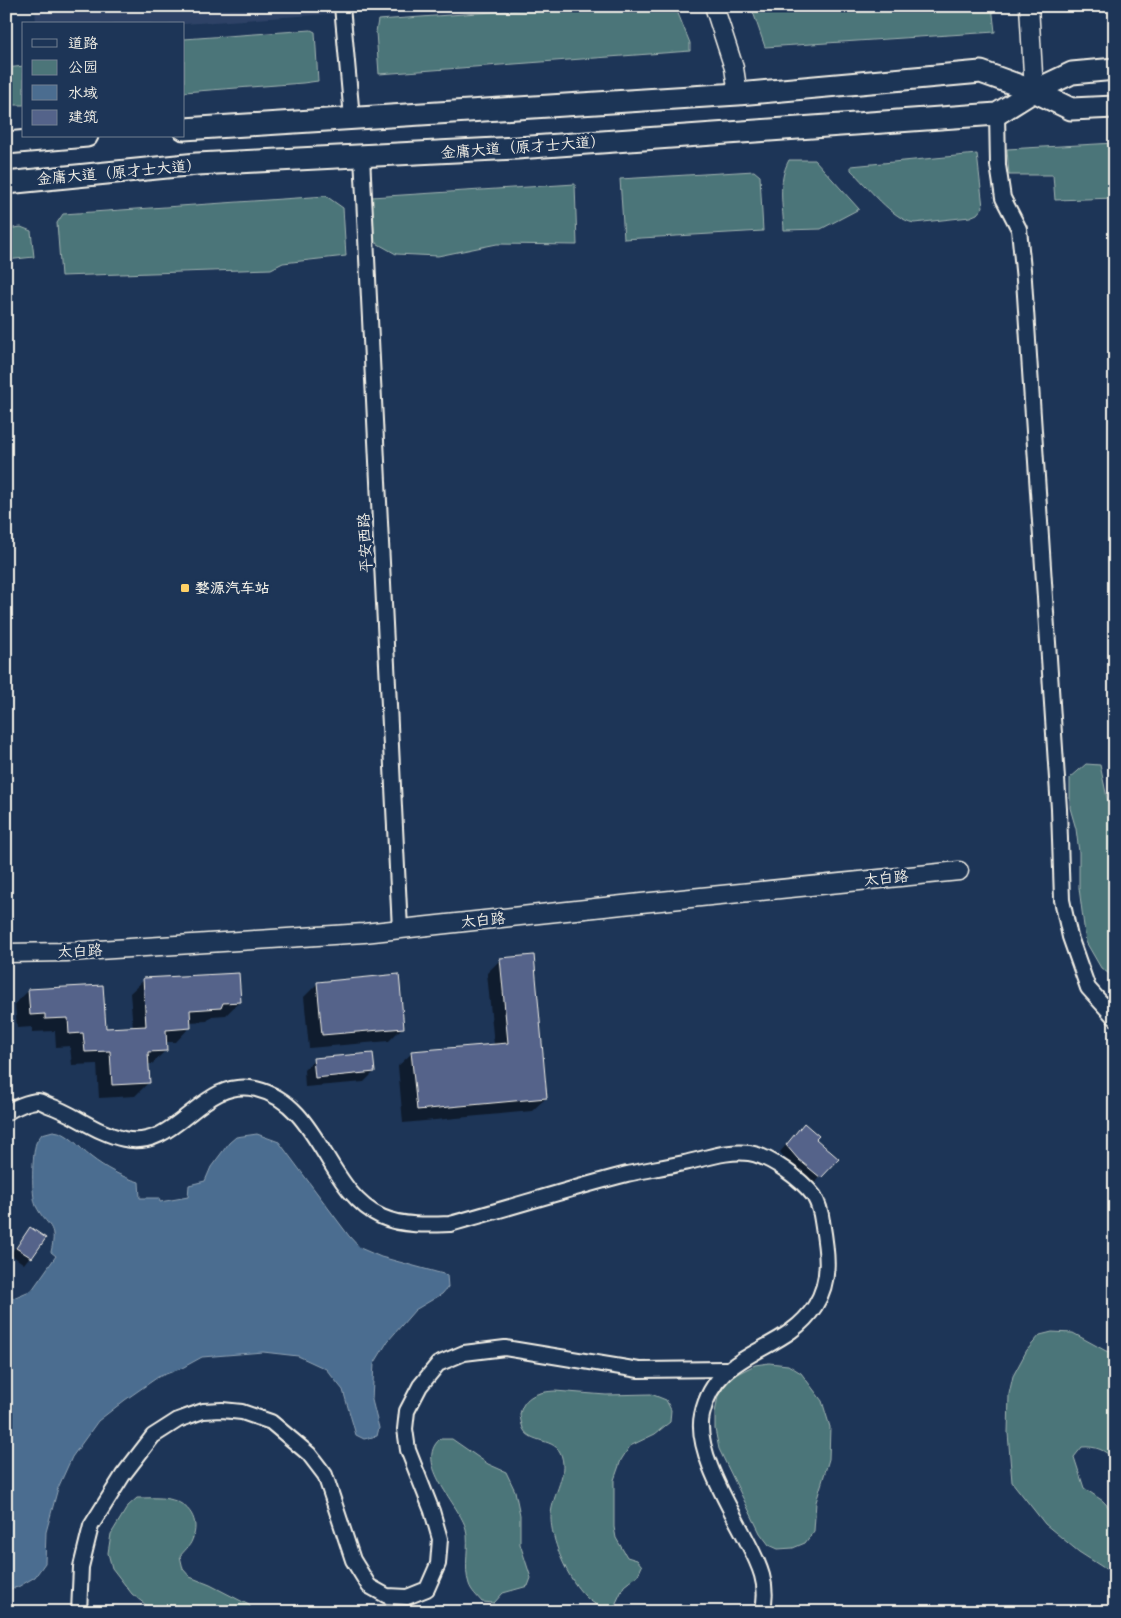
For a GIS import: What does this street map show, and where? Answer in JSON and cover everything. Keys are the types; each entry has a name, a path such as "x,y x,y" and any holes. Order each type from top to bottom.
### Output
{"main road":[{"name":"金庸大道（原才士大道）","path":"6,183 197,164 527,147 997,114 1034,91 1072,72 1115,69"},
{"path":"185,129 738,94 982,72 1034,91 1071,109 1115,106"},
{"path":"6,143 63,138"}],"street":[{"path":"342,6 352,118"},
{"path":"714,6 734,68 738,94"},
{"path":"1029,6 1034,91"},
{"path":"997,114 998,165 1003,198 1019,229 1024,280 1059,809 1062,900 1070,937 1088,988 1115,1018"},
{"name":"平安西路","path":"362,156 400,929"},
{"name":"太白路","path":"6,953 67,952 364,933 959,871"},
{"path":"6,1114 24,1105 38,1101 59,1109 105,1134 126,1140 141,1139 156,1137 162,1134 213,1095 227,1090 256,1089 291,1106 348,1191 363,1206 384,1218 422,1225 450,1224 637,1172 730,1154 748,1153 763,1157 779,1166 801,1183 814,1197 822,1215 828,1254 827,1279 816,1305 804,1321 727,1369 711,1389 704,1404 700,1422 702,1442 708,1461 760,1566 766,1591 762,1612"},
{"path":"79,1612 82,1567 90,1526 123,1474 153,1436 178,1420 203,1411 222,1410 242,1412 271,1422 309,1454 325,1475 353,1560 369,1586 388,1596 407,1597 427,1589 438,1564 440,1540 432,1511 408,1450 405,1429 407,1411 420,1386 438,1364 464,1353 505,1348 639,1370 727,1369"}],"shaded area":[{"path":"35,6 446,6 185,24 185,22 36,22"}],"green space":[{"path":"579,6 675,6 690,43 690,51 379,74 376,32 378,20"},
{"path":"751,6 992,6 995,32 765,47"},
{"path":"311,30 315,32 318,81 185,92 185,39"},
{"path":"22,66 22,105 6,105 6,68"},
{"path":"1115,143 1115,198 1055,200 1053,175 1009,175 1007,149"},
{"path":"977,154 983,207 977,214 970,217 914,223 906,220 880,201 851,170 851,166"},
{"path":"789,160 815,160 859,209 821,229 784,230 782,186 785,168"},
{"path":"754,171 760,176 763,231 624,239 620,179"},
{"path":"575,184 577,245 497,244 438,256 396,254 371,240 369,204 371,197"},
{"path":"326,196 343,208 346,256 283,263 271,269 61,276 57,223 63,214"},
{"path":"21,227 31,231 34,257 6,260 6,229"},
{"path":"1086,764 1100,765 1108,802 1115,813 1115,978 1101,968 1086,942 1079,888 1079,852 1076,829 1070,808 1070,778"},
{"path":"1052,1332 1073,1333 1106,1351 1115,1353 1115,1460 1100,1449 1092,1447 1082,1447 1074,1457 1084,1488 1103,1501 1115,1514 1115,1575 1079,1552 1045,1524 1012,1482 1008,1433 1009,1394 1013,1376 1027,1350 1040,1335"},
{"path":"769,1363 788,1365 801,1373 822,1401 830,1427 829,1459 816,1502 814,1531 805,1543 793,1548 778,1549 769,1545 760,1533 719,1449 715,1429 718,1396 731,1377 755,1365"},
{"path":"555,1391 606,1395 651,1394 666,1400 671,1410 670,1422 655,1434 630,1446 621,1460 614,1480 614,1527 616,1538 627,1557 637,1560 642,1566 638,1575 624,1586 614,1607 601,1607 590,1600 579,1589 569,1574 555,1542 551,1515 562,1476 563,1460 556,1447 528,1435 522,1425 520,1414 525,1403 533,1396 543,1392"},
{"path":"440,1439 452,1439 488,1464 506,1472 515,1491 520,1515 520,1544 531,1578 528,1586 503,1593 494,1603 482,1602 469,1584 467,1577 466,1529 435,1472 432,1460 433,1449"},
{"path":"137,1498 169,1499 182,1504 191,1514 195,1526 191,1542 180,1556 183,1569 190,1577 249,1605 253,1612 155,1612 132,1594 112,1568 108,1553 111,1534 128,1506"}],"water":[{"path":"53,1131 69,1137 91,1157 108,1168 126,1178 139,1182 140,1198 159,1198 160,1202 188,1197 189,1185 205,1181 211,1167 229,1143 236,1137 257,1134 279,1142 360,1248 381,1257 447,1275 448,1287 442,1294 415,1310 388,1341 374,1364 372,1400 379,1428 377,1436 364,1439 356,1435 343,1390 326,1369 298,1356 263,1352 202,1357 182,1368 158,1377 98,1421 72,1457 58,1488 46,1532 45,1563 35,1577 18,1587 6,1590 6,1301 32,1290 56,1256 51,1252 53,1243 52,1231 34,1200 33,1184 36,1143 42,1134"}],"building":[{"path":"534,955 547,1098 417,1110 411,1051 508,1043 500,958"},
{"path":"239,973 241,1002 223,1003 221,1008 190,1010 191,1028 166,1030 167,1051 148,1052 150,1083 112,1085 110,1051 85,1052 83,1033 69,1034 68,1018 45,1019 45,1014 30,1015 28,989 103,985 106,1028 146,1026 143,978"},
{"path":"399,974 404,1028 322,1035 317,982"},
{"path":"373,1053 375,1072 315,1078 313,1058"},
{"path":"804,1123 819,1136 816,1139 839,1159 821,1178 798,1159 786,1145"},
{"path":"30,1227 46,1238 32,1258 16,1248"}],"place":[{"name":"婺源汽车站","path":"185,588"}]}
